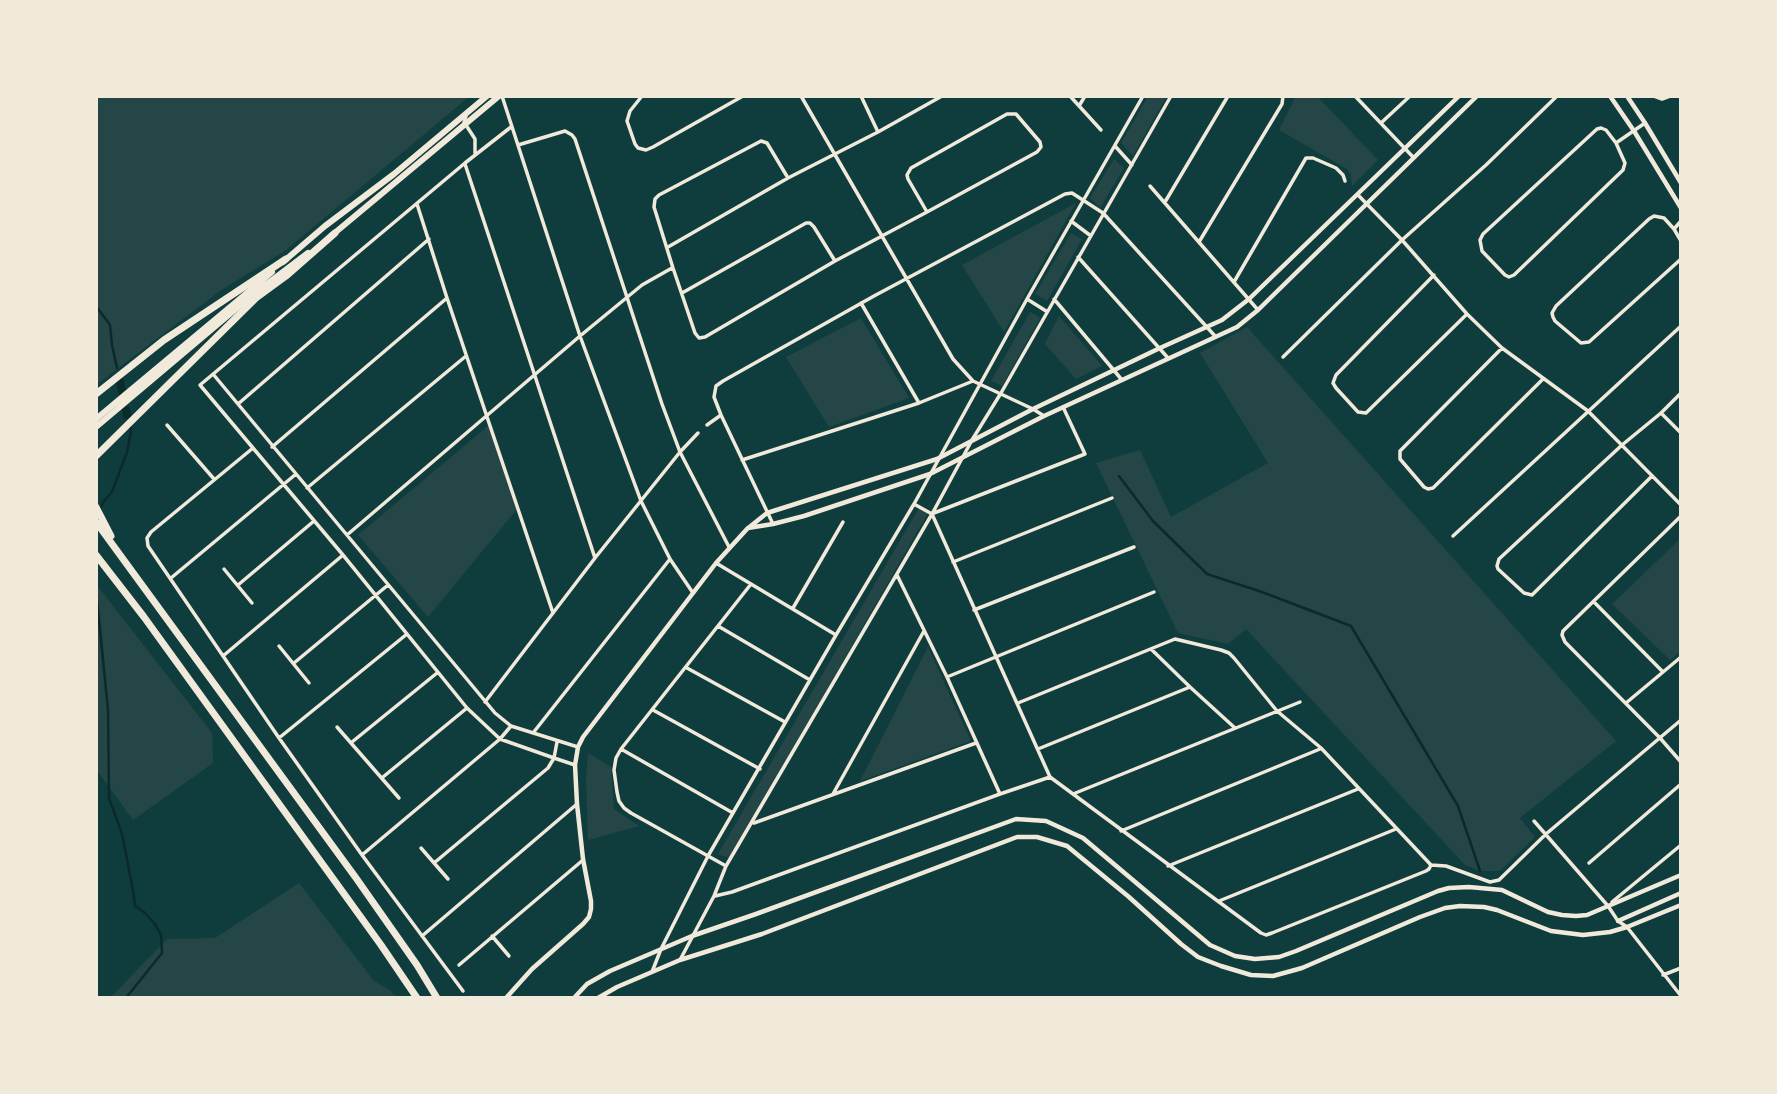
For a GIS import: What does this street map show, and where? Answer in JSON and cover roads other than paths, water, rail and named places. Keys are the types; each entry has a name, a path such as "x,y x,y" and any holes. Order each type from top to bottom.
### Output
{"highway":[{"path":"96,456 256,298 335,233"},
{"path":"96,394 164,340 286,259"},
{"path":"96,507 121,556"},
{"path":"96,522 356,878 437,998"},
{"path":"96,557 144,617 417,998"}],"main road":[{"path":"96,419 107,414 250,297 335,233 500,96"},
{"path":"96,427 107,414 286,259 487,97"}],"street":[{"path":"500,96 580,335 641,501 670,559 693,593"},
{"path":"642,96 630,111 627,121 635,144 642,150 653,147 743,96"},
{"path":"801,96 953,359 973,381 1044,416"},
{"path":"860,96 878,132"},
{"path":"668,247 942,96"},
{"path":"1070,96 1101,130"},
{"path":"1079,106 1085,96"},
{"path":"652,972 661,948 708,856 914,504 1143,96"},
{"path":"680,960 714,896 726,866 897,575 971,440 1171,96"},
{"path":"1165,202 1228,96"},
{"path":"1199,242 1282,104 1283,96"},
{"path":"1355,96 1413,158"},
{"path":"1381,123 1410,96"},
{"path":"506,998 532,969 589,917 591,901 577,804 578,747 589,727 716,563 747,528 767,513 937,459 1034,409 1222,320 1249,299 1460,96"},
{"path":"747,528 804,516 930,474 1044,416 1237,327 1258,310 1477,96"},
{"path":"1283,357 1402,240 1486,165 1557,96"},
{"path":"1610,96 1681,208"},
{"path":"1627,96 1680,181"},
{"path":"1654,96 1662,99 1670,96"},
{"path":"469,111 464,120 475,139 475,155"},
{"path":"789,178 766,143 757,142 655,199 654,207 673,268 699,338 1037,152 1041,147 1040,142 1016,114 1011,113 909,171 908,179 927,212"},
{"path":"1616,143 1645,123"},
{"path":"511,127 200,384 467,708 500,739 576,765"},
{"path":"1597,129 1606,130 1616,143 1625,163 1623,170 1514,275 1505,275 1482,251 1480,240 1483,234 1597,129"},
{"path":"518,145 565,131 575,139 680,452 729,547"},
{"path":"1115,145 1132,166"},
{"path":"1234,282 1306,158 1313,158 1336,168 1345,181"},
{"path":"465,163 595,558"},
{"path":"1150,186 1258,310"},
{"path":"773,524 721,415 714,397 716,386 861,303 1065,194 1072,193 1084,199 1103,213 1216,338"},
{"path":"1356,194 1502,348 1588,411 1681,505"},
{"path":"417,203 553,613"},
{"path":"1681,241 1664,218 1654,216 1648,219 1556,306 1553,317 1581,342 1590,342 1681,259"},
{"path":"1071,221 1091,236"},
{"path":"1674,229 1681,221"},
{"path":"682,293 801,224 810,223 814,227 835,261"},
{"path":"238,404 429,239"},
{"path":"1078,257 1168,358"},
{"path":"347,535 580,335 651,279 673,268"},
{"path":"1434,275 1336,374 1333,383 1336,388 1358,412 1366,413 1467,314"},
{"path":"272,447 447,298"},
{"path":"1027,299 1046,311"},
{"path":"1054,299 1122,380"},
{"path":"861,303 919,403"},
{"path":"1453,536 1681,326"},
{"path":"1502,348 1400,451 1401,459 1424,487 1433,488 1544,378"},
{"path":"307,488 466,356"},
{"path":"213,374 485,702 511,726 578,747"},
{"path":"742,460 919,403 973,381"},
{"path":"1652,476 1532,595 1524,593 1497,566 1499,559 1681,393"},
{"path":"932,514 1085,454 1063,407"},
{"path":"1661,413 1681,433"},
{"path":"707,425 721,415"},
{"path":"167,425 214,479"},
{"path":"485,702 595,558 698,433"},
{"path":"253,448 148,535 146,541 279,738 463,991"},
{"path":"170,578 296,474"},
{"path":"953,562 1112,498"},
{"path":"914,504 932,514 1050,777 1261,933 1272,933 1426,871 1431,865"},
{"path":"1681,516 1563,631 1562,635 1565,642 1681,762"},
{"path":"238,585 314,521"},
{"path":"793,608 843,522"},
{"path":"974,610 1134,547"},
{"path":"223,656 343,555"},
{"path":"533,733 670,559"},
{"path":"716,563 836,635"},
{"path":"224,569 252,603"},
{"path":"897,575 1000,794"},
{"path":"294,663 388,584"},
{"path":"726,866 624,808 619,801 614,770 621,749 751,584"},
{"path":"947,677 1154,593"},
{"path":"1594,601 1663,672"},
{"path":"718,626 810,680"},
{"path":"833,794 924,631"},
{"path":"279,738 407,634"},
{"path":"1018,703 1175,639 1229,653 1278,711 1321,748 1431,865 1446,866 1490,882 1495,881 1546,834 1681,720"},
{"path":"279,646 309,683"},
{"path":"1152,649 1235,728"},
{"path":"1626,703 1681,657"},
{"path":"687,668 785,722"},
{"path":"352,742 437,672"},
{"path":"1038,749 1190,687"},
{"path":"1073,794 1300,702"},
{"path":"383,778 467,708"},
{"path":"653,710 760,769"},
{"path":"362,855 500,739 511,726"},
{"path":"337,727 399,798"},
{"path":"434,863 548,768 554,758 557,742"},
{"path":"752,824 976,743"},
{"path":"1122,831 1321,748"},
{"path":"621,749 733,813"},
{"path":"714,896 732,892 1050,777"},
{"path":"1589,863 1681,784"},
{"path":"1168,866 1357,789"},
{"path":"421,936 577,804"},
{"path":"574,998 587,984 661,948 1016,819 1046,821 1083,838 1210,945 1235,956 1255,959 1279,957 1296,951 1450,888 1502,890 1548,912 1576,916 1587,915 1681,875"},
{"path":"1534,821 1618,921 1627,927 1681,996"},
{"path":"1219,901 1396,829"},
{"path":"598,998 680,960 775,929 1017,837 1037,837 1067,846 1198,957 1251,975 1273,975 1302,968 1446,908 1484,907 1551,931 1592,934 1627,927 1681,905"},
{"path":"1608,906 1681,845"},
{"path":"421,849 448,878"},
{"path":"458,964 583,859"},
{"path":"1618,921 1681,893"},
{"path":"491,936 509,956"},
{"path":"1663,975 1681,968"}],"waterway":[{"path":"96,306 110,325 117,368"},
{"path":"119,378 123,396"},
{"path":"126,410 127,415"},
{"path":"100,509 112,492 127,452 130,426"},
{"path":"1119,476 1153,521 1207,574 1351,626 1458,806 1480,871"},
{"path":"97,600 108,710 109,798 122,834 135,906 155,924 161,935 162,953 126,998"}]}
